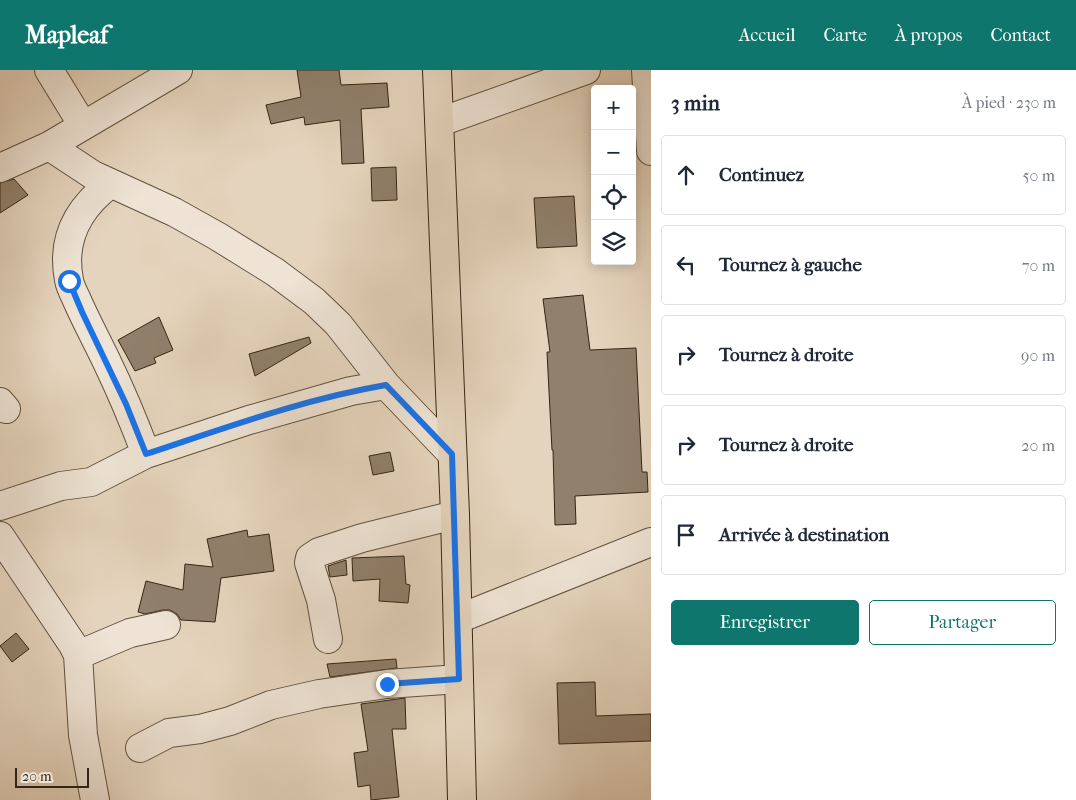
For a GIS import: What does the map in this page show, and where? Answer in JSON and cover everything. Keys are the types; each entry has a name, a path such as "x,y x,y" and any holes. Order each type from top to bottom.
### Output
{"main road":[{"path":"437,70 455,515 462,800"}],"street":[{"path":"49,70 82,124"},
{"path":"0,168 48,146 82,124 178,70"},
{"path":"440,122 586,70"},
{"path":"646,70 651,151"},
{"path":"48,146 93,175 174,212 217,236 275,272 314,301 338,324 386,385 452,454"},
{"path":"110,184 96,195 82,211 72,231 67,253 69,281 126,404 146,454"},
{"path":"0,506 61,486 91,482 146,454 249,420 351,391 386,385"},
{"path":"328,639 321,600 309,564 310,558 319,552 362,538 455,515"},
{"path":"0,536 78,655 83,735 95,800"},
{"path":"458,619 651,542"},
{"path":"78,655 130,633 166,625"},
{"path":"140,748 169,733 200,729 230,721 271,705 319,694 387,684 459,679"}],"building":[{"path":"297,70 339,70 341,85 387,83 389,107 361,109 364,163 342,164 340,120 305,125 304,117 271,124 266,105 301,97"},
{"path":"396,167 397,200 372,201 371,168"},
{"path":"14,179 28,195 0,213 0,183"},
{"path":"574,196 577,246 537,248 534,198"},
{"path":"583,295 590,350 636,348 642,472 647,472 648,492 575,496 576,524 555,525 547,352 550,352 543,299"},
{"path":"159,317 173,350 154,358 156,363 135,371 118,340"},
{"path":"309,337 311,343 255,376 249,354"},
{"path":"390,452 394,471 373,475 369,456"},
{"path":"247,530 248,537 269,534 274,571 221,578 215,622 181,620 177,614 170,610 145,614 138,612 146,581 183,590 185,564 213,567 207,539"},
{"path":"404,556 406,584 410,585 408,603 379,601 380,579 353,581 352,558"},
{"path":"346,560 347,575 330,577 328,566"},
{"path":"16,633 29,649 12,662 0,646"},
{"path":"396,659 397,668 330,677 327,664"},
{"path":"595,682 596,716 651,714 651,741 559,744 557,683"},
{"path":"405,698 406,729 392,729 399,797 371,800 370,785 358,787 354,753 368,751 361,704"}],"route":[{"path":"69,281 126,404 146,454 249,420 351,391 386,385 452,454 459,679 387,684"}]}
